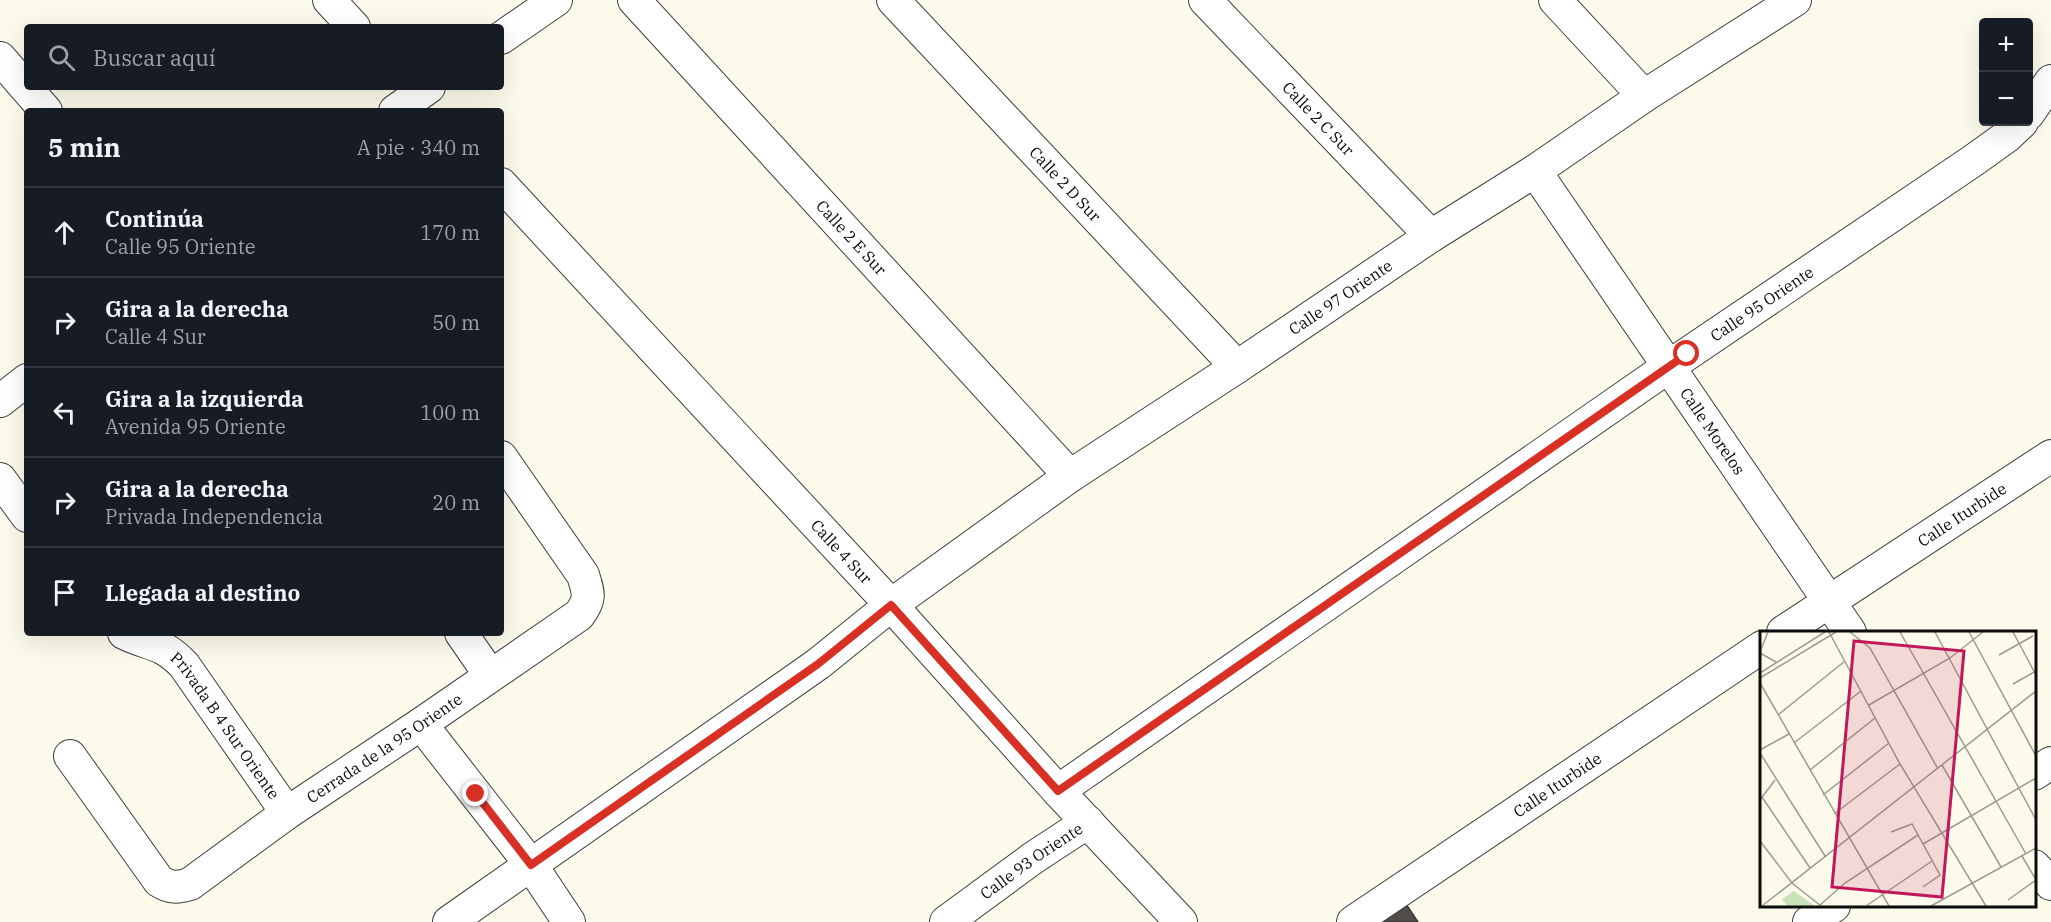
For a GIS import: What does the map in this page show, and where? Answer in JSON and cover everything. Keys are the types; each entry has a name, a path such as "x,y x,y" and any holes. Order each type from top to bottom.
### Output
{"street":[{"path":"329,0 351,24"},
{"path":"504,36 556,0"},
{"name":"Calle 2 E Sur","path":"634,0 1070,476"},
{"name":"Calle 2 D Sur","path":"893,0 1237,367"},
{"name":"Calle 2 C Sur","path":"1205,0 1431,236"},
{"path":"1555,0 1644,96"},
{"name":"Calle 97 Oriente","path":"449,922 818,664 891,605 1070,476 1431,236 1535,171 1644,96 1795,0"},
{"path":"0,58 24,86"},
{"path":"2033,107 2051,81"},
{"path":"28,90 43,108"},
{"name":"Calle 95 Oriente","path":"1058,791 1668,367 1974,160 2018,126"},
{"name":"Calle Morelos","path":"1535,171 1849,631"},
{"name":"Calle 4 Sur","path":"504,187 1181,922"},
{"path":"0,401 24,382"},
{"name":"Calle Iturbide","path":"1786,631 2051,456"},
{"name":"Cerrada de la 95 Oriente","path":"70,756 159,881 169,887 189,884 287,813 579,615 587,604 589,596 583,575 504,461"},
{"path":"0,479 24,512"},
{"name":"Privada B 4 Sur Oriente","path":"133,636 171,652 184,664 287,813"},
{"path":"463,636 490,675"},
{"name":"Calle Iturbide","path":"1353,922 1760,648"},
{"path":"421,724 531,865 569,922"},
{"path":"2036,773 2051,763"},
{"name":"Calle 93 Oriente","path":"946,922 1033,858 1088,822"},
{"path":"2036,869 2051,884"},
{"path":"1809,922 1832,907"}],"building":[{"path":"1404,901 1418,922 1374,922"}],"route":[{"path":"476,794 531,865 818,664 891,605 1058,791 1687,354"}]}
